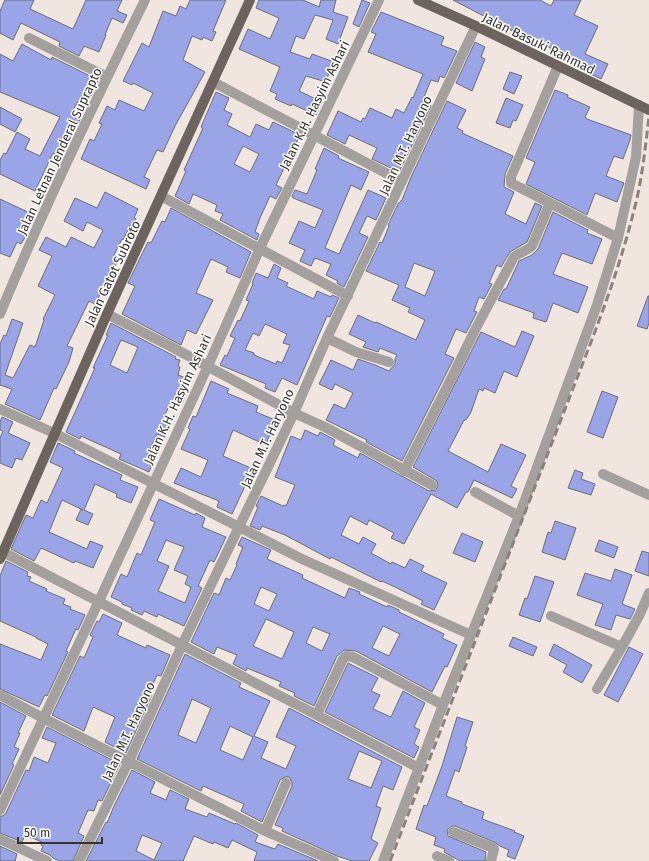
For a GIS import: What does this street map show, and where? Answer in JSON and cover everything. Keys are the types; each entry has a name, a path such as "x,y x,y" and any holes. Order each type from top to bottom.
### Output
{"main road":[{"name":"Jalan Gatot Subroto","path":"2,555 107,314 250,0"},
{"name":"Jalan Basuki Rahmad","path":"418,0 476,26 638,106 649,110"}],"street":[{"name":"Jalan Letnan Jenderal Suprapto","path":"0,314 45,209 107,76 145,0"},
{"name":"Jalan K.H. Hasyim Ashari","path":"0,810 208,366 260,248 379,0"},
{"name":"Jalan M.T. Haryono","path":"79,861 129,761 182,645 294,413 327,338 476,26"},
{"path":"29,38 107,76"},
{"path":"558,66 511,180 512,184 618,238"},
{"path":"213,82 402,181"},
{"path":"383,861 443,705 519,516 594,312 618,238 636,157 638,106"},
{"path":"161,196 348,296"},
{"path":"404,471 476,328 514,257 518,253 528,250 532,246 550,203"},
{"path":"107,314 208,366 294,413 325,427 432,485"},
{"path":"327,338 356,352 389,362"},
{"path":"0,409 54,433 302,559 471,635"},
{"path":"603,474 649,495"},
{"path":"475,492 519,516"},
{"path":"2,555 99,601 419,768"},
{"path":"597,689 640,614 649,593"},
{"path":"551,616 622,647"},
{"path":"317,714 343,659 346,656 353,657 443,705"},
{"path":"0,695 42,718 265,831 334,861"},
{"path":"265,831 286,783"},
{"path":"453,832 494,849 491,861"},
{"path":"0,839 46,861"},
{"path":"437,856 449,861"}],"building":[{"path":"5,0 34,0 30,9 73,29 86,0 122,0 117,11 127,15 123,23 112,18 99,52 84,46 79,56 59,46 60,42 21,23 13,40 0,33 0,11"},
{"path":"190,0 226,0 213,31 216,32 212,41 203,37 202,40 192,36 183,60 205,72 175,126 163,152 157,150 144,177 150,180 146,189 81,159 90,139 94,141 102,124 99,123 107,106 115,110 119,100 144,111 153,93 133,83 132,85 123,81 142,43 149,47 163,11 176,16 180,6 186,9"},
{"path":"259,0 303,0 319,7 321,0 336,0 333,12 348,17 338,44 326,39 333,20 315,15 304,39 296,36 290,52 310,59 312,54 337,63 334,71 330,70 326,82 306,76 299,91 322,102 316,115 292,104 291,106 275,99 277,94 270,91 280,67 239,49 248,29 270,39 279,18 256,8"},
{"path":"362,0 370,3 359,27 353,24"},
{"path":"453,0 540,0 551,6 554,0 581,0 574,15 598,26 585,54 608,64 601,79 556,57 558,52 527,36 526,38"},
{"path":"381,12 444,37 441,45 457,51 444,78 440,76 438,82 431,80 422,102 431,106 399,172 372,159 377,148 349,135 345,144 327,135 338,111 361,122 363,118 365,119 370,108 392,118 396,109 404,113 412,97 413,98 423,74 368,52 376,34 371,32"},
{"path":"475,42 485,47 481,57 485,59 472,91 456,83"},
{"path":"22,44 51,60 52,57 98,80 91,96 84,92 73,110 82,114 78,124 75,123 58,156 53,153 35,191 0,174 0,160 4,153 6,154 17,132 30,139 25,149 40,156 60,117 0,92 0,54 13,61"},
{"path":"510,72 522,76 514,94 503,89"},
{"path":"555,90 590,107 585,117 587,119 631,135 623,159 614,156 606,176 624,183 617,202 595,193 587,215 526,184 535,162 526,158"},
{"path":"216,92 229,98 224,110 232,114 227,125 250,137 256,124 269,130 273,122 300,135 276,185 282,188 276,199 270,196 260,218 255,232 259,234 257,240 220,220 223,214 215,211 217,205 193,194 189,204 175,196 186,171 184,170 203,128 201,127","holes":["243,146 259,154 250,172 234,164"]},
{"path":"506,98 523,105 516,121 513,120 510,128 496,123"},
{"path":"447,101 466,110 457,128 463,131 462,133 513,156 505,174 504,187 514,192 505,214 526,224 535,203 542,206 527,242 510,252 501,267 497,265 489,283 492,284 484,299 479,297 474,311 477,312 466,333 456,329 445,354 454,358 402,461 366,442 367,440 326,420 334,404 345,409 353,393 335,384 332,390 319,384 331,360 353,370 358,359 389,371 395,364 397,355 380,348 378,352 363,347 366,342 349,334 358,315 416,340 425,320 408,312 410,308 392,300 399,285 366,271 380,242 382,243 389,226 388,225 398,204 402,200 411,177","holes":["414,263 435,271 425,296 405,287"]},
{"path":"0,107 22,119 15,132 0,124"},
{"path":"324,148 339,156 338,158 369,172 361,190 351,185 325,248 339,254 368,190 386,198 376,220 367,216 359,233 368,237 344,287 337,283 338,281 326,275 331,264 315,258 311,266 300,261 305,250 289,243 299,221 315,228 323,210 293,198 292,196 295,190 307,194"},
{"path":"105,192 138,209 134,218 136,219 132,227 130,226 123,240 122,239 114,255 119,258 95,304 89,301 67,346 73,348 69,362 56,389 54,388 40,420 5,404 12,389 0,385 0,344 4,335 6,336 12,319 23,323 5,375 13,378 30,345 35,347 44,320 43,319 55,295 38,286 52,256 39,250 46,237 66,247 71,237 94,248 103,230 87,222 83,231 64,221 75,198 97,208"},
{"path":"0,199 32,214 23,232 27,234 21,244 17,242 10,257 0,253"},
{"path":"171,208 251,252 240,278 226,272 228,267 211,259 196,293 213,300 196,334 187,330 181,345 122,314 135,286 128,283 148,242 151,243 162,221 165,222"},
{"path":"553,212 588,230 587,233 602,239 592,264 562,253 553,274 588,287 578,313 553,303 546,322 533,318 534,313 498,300 504,289 506,289 519,261 532,255 538,249"},
{"path":"274,264 281,268 277,278 288,283 286,286 314,299 317,291 331,297 332,295 339,298 330,317 327,316 297,385 282,378 275,392 265,388 266,384 220,365 225,355 227,356 235,338 230,336 238,320 240,321 249,301 246,300 256,273 268,278","holes":["265,324 287,334 283,343 290,345 282,363 277,361 276,364 245,350 253,333 259,336"]},
{"path":"648,296 649,323 647,329 637,326"},
{"path":"111,323 176,357 175,359 180,360 178,375 186,378 181,391 186,393 182,403 172,400 163,419 171,423 165,437 157,434 147,456 154,460 149,472 119,459 121,454 81,436 80,439 66,432 95,368 93,368 108,335 106,335","holes":["121,340 138,347 127,373 110,365"]},
{"path":"522,331 534,336 517,377 504,371 495,393 484,388 483,391 479,389 471,412 466,420 464,420 448,451 488,472 501,444 526,455 511,486 517,489 512,498 474,480 457,508 431,494 404,544 391,538 394,533 369,520 367,525 350,516 341,535 359,544 363,537 376,544 371,553 391,564 392,562 405,568 410,559 424,566 421,571 447,583 434,610 421,604 423,601 331,557 330,559 285,535 262,526 260,530 250,526 258,507 256,506 261,496 286,506 295,485 275,477 291,436 301,440 305,430 318,436 320,432 335,440 333,445 358,458 360,453 429,491 436,490 438,485 437,481 413,467 481,332 515,347"},
{"path":"211,381 229,389 227,393 258,406 256,412 275,420 266,445 233,430 223,456 253,469 232,514 217,507 219,501 174,483 181,468 201,477 208,460 181,449 190,429 188,428 193,416 196,417"},
{"path":"602,391 618,397 603,438 587,432"},
{"path":"2,417 13,422 8,433 30,443 22,460 16,458 12,468 0,463 0,438 3,431 0,430 0,422"},
{"path":"58,443 75,451 74,453 122,475 120,480 138,487 131,503 116,497 117,494 95,484 84,510 93,514 88,525 76,520 81,509 62,500 49,532 87,549 90,541 103,546 93,568 75,561 74,563 41,548 34,561 11,549 26,515 33,518 41,500 47,503 63,468 50,462"},
{"path":"575,470 583,473 581,479 595,484 591,495 568,488"},
{"path":"159,499 205,518 202,527 226,537 214,562 210,560 198,586 202,588 184,626 158,614 157,617 144,611 142,615 111,597 121,574 127,577 137,553 141,555 155,522 150,520","holes":["166,540 184,547 174,570 188,576 185,584 191,587 185,603 158,591 169,566 157,561"]},
{"path":"555,521 576,528 565,560 542,552 548,532 551,533"},
{"path":"462,533 483,542 475,562 453,553"},
{"path":"242,537 271,550 267,559 303,575 302,578 345,598 349,588 360,592 359,594 387,607 388,605 399,610 399,612 444,634 442,638 457,645 447,667 445,666 432,692 356,651 344,650 337,656 314,706 294,696 295,693 279,686 281,682 247,668 246,671 233,664 237,655 217,647 214,654 191,642 214,593 219,595 226,578 230,580 243,547 238,545","holes":["261,587 277,594 269,611 254,604","266,619 294,632 282,659 253,646","383,626 400,634 389,656 372,648","313,627 330,634 322,651 306,643"]},
{"path":"599,540 618,547 614,558 595,551"},
{"path":"642,551 649,553 649,576 635,571"},
{"path":"6,561 28,572 27,576 31,577 29,581 47,589 46,591 65,599 63,604 71,607 70,609 85,615 78,630 76,629 66,651 68,652 47,696 45,695 39,707 0,689 0,644 41,660 48,644 0,621 0,576"},
{"path":"615,569 632,575 622,604 635,609 630,619 616,615 611,630 595,625 603,604 577,595 585,573 611,581"},
{"path":"535,576 554,582 540,622 519,615 525,598 527,599"},
{"path":"103,614 122,623 117,635 146,648 147,645 170,655 161,676 157,675 149,693 152,695 126,753 105,742 115,717 93,707 84,731 52,715 80,656 84,658 93,637 90,635 97,621 99,622"},
{"path":"513,637 537,647 533,656 509,646"},
{"path":"554,644 592,665 582,683 563,672 567,665 549,655"},
{"path":"629,647 643,654 618,702 604,695"},
{"path":"185,654 241,683 239,687 270,701 254,736 268,742 261,758 286,769 296,746 276,737 289,708 402,767 393,790 383,786 376,806 381,808 371,839 378,843 369,861 352,861 337,856 282,831 283,828 275,825 292,786 292,782 289,777 285,777 280,780 262,822 241,811 244,804 203,786 201,791 137,759","holes":["192,699 211,708 196,743 178,735","230,726 253,737 243,760 220,750","359,751 382,761 371,788 348,779"]},
{"path":"348,663 378,678 371,691 380,695 373,709 391,717 403,691 425,703 414,727 420,730 414,744 419,747 414,758 325,712"},
{"path":"0,702 26,716 18,733 20,733 14,747 19,749 12,764 14,765 0,795"},
{"path":"457,717 473,722 465,746 467,747 459,772 455,770 446,796 484,812 482,819 515,831 514,832 524,836 515,859 507,856 509,850 494,842 452,826 447,830 448,836 486,852 485,861 460,861 444,852 445,849 434,845 436,837 416,829 424,805 427,806 442,766"},
{"path":"47,727 120,764 102,801 98,800 94,811 88,810 78,833 84,836 73,861 59,861 53,858 41,851 43,846 41,845 42,842 25,835 22,842 0,833 0,816 3,816 6,813 26,770 29,771 34,757 48,763 56,743 42,738"},
{"path":"132,770 155,782 150,793 166,800 170,790 189,799 185,809 207,817 209,813 235,824 236,823 258,835 255,842 275,849 278,844 318,861 254,861 257,852 232,840 228,848 214,842 213,844 194,836 183,861 86,861 106,822 107,823","holes":["142,835 162,843 154,860 136,851"]},
{"path":"0,846 17,854 15,861 0,861"}],"railway":[{"path":"390,861 608,295 624,247 639,190 649,117"}]}
